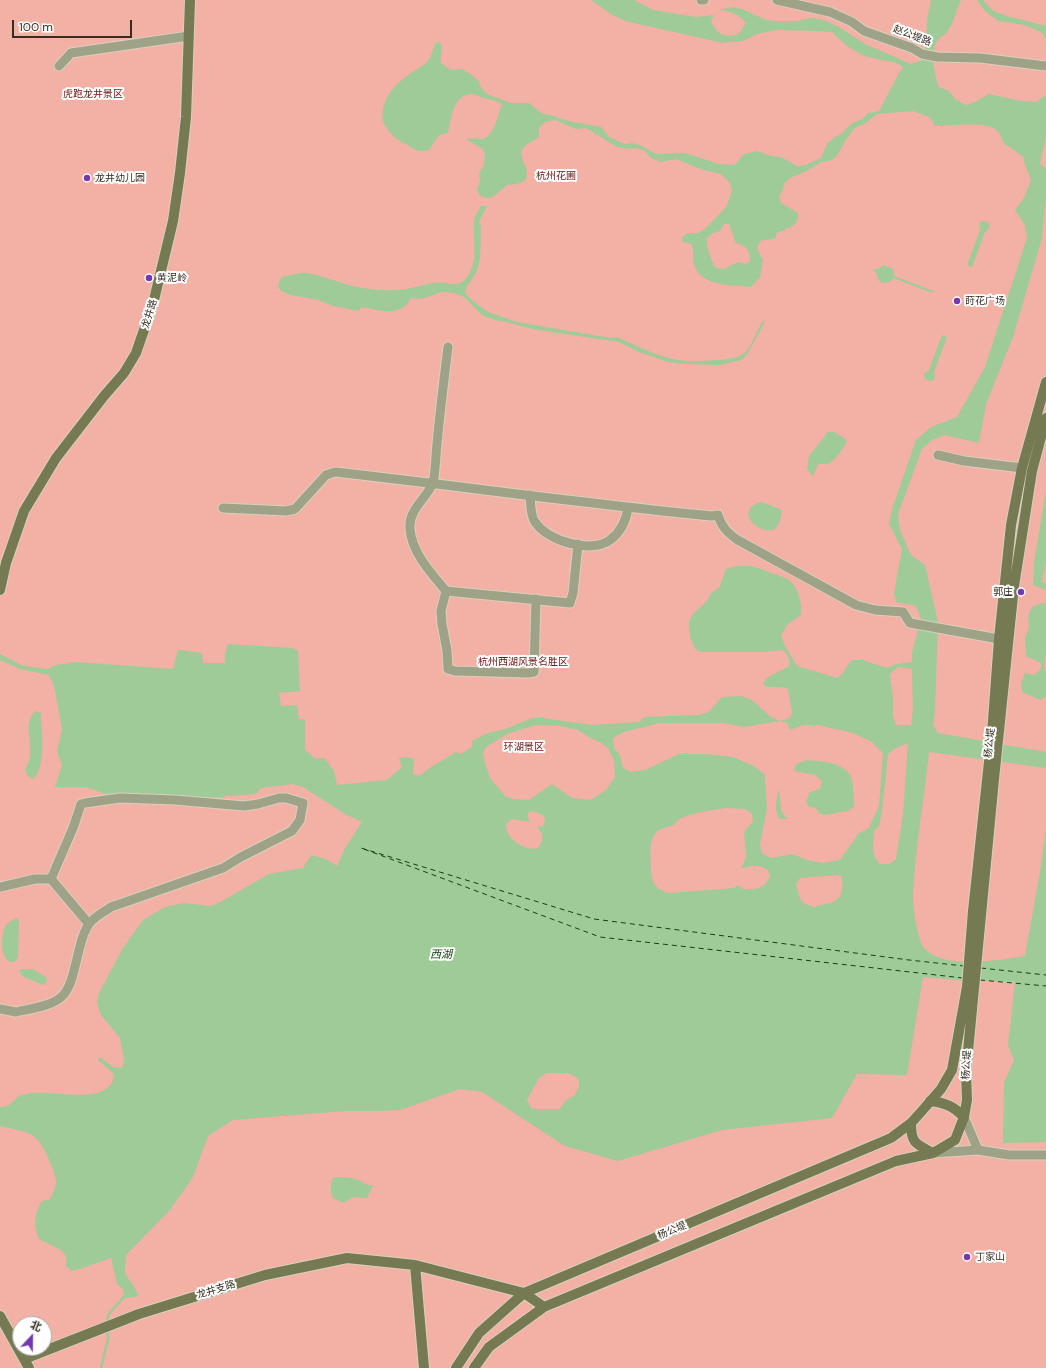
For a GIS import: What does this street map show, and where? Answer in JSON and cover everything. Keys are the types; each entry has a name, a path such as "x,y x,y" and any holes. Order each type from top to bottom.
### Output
{"main road":[{"name":"龙井路","path":"0,590 6,563 24,511 56,458 104,396 124,373 136,353 144,334 153,304 173,221 186,117 190,0"},
{"name":"杨公堤","path":"995,735 999,638 1011,525 1022,468 1046,382"},
{"name":"杨公堤","path":"474,1368 489,1347 544,1307 896,1161 933,1153 955,1140 964,1117 967,1100 966,1072 970,987 995,735 1014,586 1032,471 1046,418"},
{"name":"杨公堤","path":"456,1368 479,1333 524,1293 891,1138 911,1123 941,1089 952,1070 970,987"},
{"path":"930,1101 941,1102 954,1108 964,1117"},
{"path":"911,1123 911,1136 918,1145 933,1153"},
{"name":"龙井支路","path":"27,1363 107,1326 139,1314 265,1275 347,1258 415,1265 524,1293 544,1307"},
{"path":"415,1265 424,1368"},
{"path":"0,1316 27,1363 19,1368"}],"street":[{"name":"赵公堤路","path":"777,0 830,12 852,22 864,31 890,39 922,54 937,57 980,58 1046,66"},
{"path":"59,66 71,53 189,36"},
{"path":"448,347 433,483 414,510 410,520 412,538 423,562 446,591 570,603 573,593 578,544"},
{"path":"938,455 964,461 1022,468"},
{"path":"223,508 286,511 295,509 326,475 336,472 628,508 712,516 718,515 720,523 728,533 742,543 856,605 875,610 903,612 910,623 999,638"},
{"path":"530,495 531,513 534,522 540,529 553,537 568,543 586,545 600,544 610,540 623,525 628,508"},
{"path":"446,591 441,611 442,624 447,651 448,669 455,671 534,672 536,599"},
{"path":"0,1009 16,1012 50,1005 62,998 72,982 80,945 88,924 111,907 223,868 292,831 300,820 303,803 286,798 279,798 244,806 175,800 120,798 81,804 73,828 51,879"},
{"path":"0,887 35,879 51,879"},
{"path":"51,879 88,924"},
{"path":"964,1117 978,1150"},
{"path":"933,1153 978,1150 1009,1155 1046,1155"}],"green space":[{"name":"环湖景区","path":"0,0 1046,0 1046,1368 0,1368"}],"water":[{"name":"西湖","path":"591,0 634,0 653,10 696,17 714,15 711,21 716,30 722,34 730,36 739,34 746,23 741,17 735,14 720,10 731,7 742,9 766,20 797,21 811,18 824,20 839,27 865,44 911,64 920,61 923,58 926,46 927,20 931,0 961,0 951,26 937,41 934,48 934,65 939,87 949,91 955,99 966,105 989,94 1021,101 1037,102 1042,97 1046,96 1046,135 1040,164 1046,169 1046,201 1042,238 1013,337 986,404 979,443 945,435 932,440 922,449 898,514 900,530 911,555 925,565 938,622 935,710 933,725 938,733 1046,752 1046,768 929,752 914,874 913,897 914,913 922,945 934,955 946,960 973,962 1002,960 1025,956 1046,829 1046,1142 1003,1143 1004,1082 1014,1060 1008,1045 1015,981 970,981 923,977 907,1075 857,1074 832,1118 722,1130 618,1161 565,1146 482,1092 460,1089 400,1110 345,1111 233,1120 208,1136 193,1177 170,1210 126,1255 125,1274 139,1296 125,1298 123,1289 117,1284 111,1258 72,1271 66,1266 66,1256 61,1250 39,1239 35,1224 37,1210 42,1201 49,1200 55,1188 56,1179 46,1153 36,1138 24,1131 0,1126 0,1107 11,1104 22,1095 33,1093 93,1094 104,1090 111,1084 114,1074 98,1060 100,1057 113,1067 122,1068 124,1060 120,1038 101,1015 97,1003 99,993 123,948 143,920 165,907 184,903 210,906 217,904 269,874 303,868 311,855 326,859 337,866 344,850 362,822 345,814 303,787 292,784 261,788 256,794 206,798 111,796 86,787 55,787 62,765 57,752 62,729 54,686 49,675 20,669 0,660 0,654 23,666 48,669 56,665 76,662 173,669 178,650 202,653 203,663 225,663 225,653 228,644 293,648 298,651 300,691 279,693 281,706 297,705 299,719 305,719 305,750 316,759 324,758 334,771 337,785 387,780 402,767 399,758 408,757 414,760 413,774 419,776 456,752 461,754 472,747 472,741 488,733 505,729 532,718 592,725 639,722 645,717 699,715 709,712 722,697 741,696 752,700 771,717 780,721 790,718 792,713 788,689 782,687 766,687 763,683 768,677 788,667 790,662 786,653 782,650 765,652 702,652 695,649 690,637 689,621 693,614 707,601 711,593 719,588 726,569 733,567 745,565 762,569 789,580 795,588 800,601 801,615 788,624 781,635 785,646 797,666 837,678 852,660 862,660 887,668 896,664 912,662 912,653 921,619 916,606 896,602 894,593 902,549 889,524 892,509 916,440 931,427 957,417 985,367 1027,238 1025,225 1015,210 1024,198 1031,180 1024,162 1024,158 1005,145 998,132 990,127 966,124 935,126 931,118 913,111 877,114 866,123 855,128 847,138 836,157 829,161 821,162 785,182 783,190 779,196 781,203 798,213 798,219 794,225 776,234 776,238 760,241 757,248 763,260 760,277 751,287 727,285 710,281 703,277 697,272 694,264 693,249 691,244 683,242 682,237 688,233 698,233 706,228 726,207 732,191 730,183 721,174 703,170 676,159 660,162 650,157 645,151 637,148 630,149 617,147 586,128 576,129 555,120 545,122 539,128 539,137 526,145 523,149 522,158 527,170 526,180 517,184 507,185 493,197 486,198 479,195 477,189 480,181 479,174 484,164 485,156 483,149 466,139 482,139 490,134 493,130 502,104 474,94 466,95 461,98 454,108 448,133 439,135 429,150 421,151 413,148 396,138 385,125 383,112 387,97 400,81 427,62 436,42 441,43 441,63 451,70 461,69 469,73 479,81 480,86 487,94 511,103 529,103 543,114 573,122 601,127 609,137 624,144 632,143 640,145 656,154 684,153 718,164 735,165 744,154 757,151 771,156 781,157 797,166 805,165 821,158 827,144 841,134 851,124 862,119 868,113 879,111 903,67 896,63 864,56 847,46 832,32 776,30 757,34 743,41 723,43 625,21 611,14","holes":["724,224 729,224 736,243 747,249 750,261 745,264 738,262 724,269 716,268 712,262 707,246 707,238 713,233 720,231","898,667 912,669 913,709 911,725 896,725 893,716 893,698 890,674","780,721 787,723 790,730 803,725 818,725 853,733 872,742 883,753 879,806 869,828 859,833 840,860 823,863 807,860 793,854 771,858 762,853 760,844 767,808 765,775 754,766 733,757 706,754 679,754 645,770 631,772 623,768 620,755 614,748 613,738 624,732 659,723 723,723 744,727","536,725 560,726 578,730 608,748 614,760 615,777 606,790 591,800 572,798 552,784 529,800 513,799 505,796 490,778 483,753 486,747 507,734","908,743 903,814 896,859 890,864 880,864 875,857 873,840 874,831 879,826 882,811 888,754 896,748","726,808 745,809 752,814 753,821 744,832 746,857 741,869 754,866 768,870 770,876 765,884 759,888 752,889 743,889 738,885 734,888 670,893 658,888 652,879 650,856 651,842 655,834 661,829 672,826 678,820 695,814","530,811 544,816 545,820 543,826 537,827 542,834 542,841 536,849 527,848 519,844 512,839 506,829 506,824 512,819 530,822 527,816","841,876 842,891 839,898 833,902 815,907 806,904 800,897 796,884 800,878","546,1073 568,1073 579,1079 579,1087 574,1096 566,1100 560,1109 531,1108 527,1100 539,1078"]},
{"path":"977,0 983,0 993,11 1046,26 1046,39 1041,32 1024,25 998,21 985,11"},
{"path":"481,206 487,206 479,222 481,226 480,260 477,270 465,293 488,312 517,322 611,338 616,337 659,355 689,361 723,360 741,355 752,343 764,320 764,324 746,356 741,360 720,365 682,364 668,362 639,352 619,342 532,329 495,320 482,315 464,297 454,293 442,292 425,298 411,298 402,308 396,310 382,311 361,307 359,311 333,306 318,300 291,295 281,291 278,286 280,279 285,276 303,273 318,275 353,286 379,290 405,289 439,282 453,284 461,283 469,274 474,261 474,220"},
{"path":"982,221 988,222 990,227 985,232 972,267 967,265 980,230 979,224"},
{"path":"884,265 893,269 894,276 934,291 933,293 893,278 890,282 883,283 878,280 877,274 874,271 875,269 878,269"},
{"path":"942,335 947,337 934,372 935,378 933,381 928,381 925,379 924,374 929,370"},
{"path":"828,432 834,432 847,440 839,454 831,462 828,464 818,464 813,476 807,469 809,456"},
{"path":"1046,491 1046,562 1042,581 1046,584 1046,590 1033,585 1034,562"},
{"path":"760,502 782,510 776,528 764,530 753,523 749,518 749,512 752,507"},
{"path":"1042,603 1046,604 1046,655 1044,671 1046,671 1046,696 1040,700 1022,692 1021,684 1025,673 1034,675 1041,669 1041,663 1026,656 1025,638 1029,627 1028,616 1032,607"},
{"path":"35,711 41,713 42,757 40,766 33,779 28,776 25,770 30,757 29,722"},
{"path":"807,760 830,763 842,767 850,775 853,782 854,806 848,811 824,815 819,813 816,808 808,806 806,801 810,792 820,789 822,781 815,775 794,771 796,764"},
{"path":"779,789 781,810 787,819 779,819 777,815 776,804"},
{"path":"17,918 19,921 18,957 15,962 10,962 6,959 2,950 2,938 6,925"},
{"path":"21,969 33,969 47,978 46,983 43,985 22,976 19,971"},
{"path":"334,1177 352,1178 366,1184 373,1185 367,1198 354,1197 343,1203 333,1198 331,1185"}],"waterway":[{"path":"107,1324 109,1315 126,1294"},
{"path":"101,1368 108,1339 107,1329"}],"ferry route":[{"path":"963,978 600,937 361,848 594,919 964,966"},
{"path":"981,968 1046,975"},
{"path":"980,980 1046,986"}],"place":[{"name":"龙井幼儿园","path":"87,178"},
{"name":"黄泥岭","path":"149,278"},
{"name":"莳花广场","path":"957,301"},
{"name":"郭庄","path":"1021,592"},
{"name":"丁家山","path":"967,1257"}],"park label":[{"name":"虎跑龙井景区","path":"93,94"},
{"name":"杭州花圃","path":"556,176"},
{"name":"杭州西湖风景名胜区","path":"523,662"}]}
